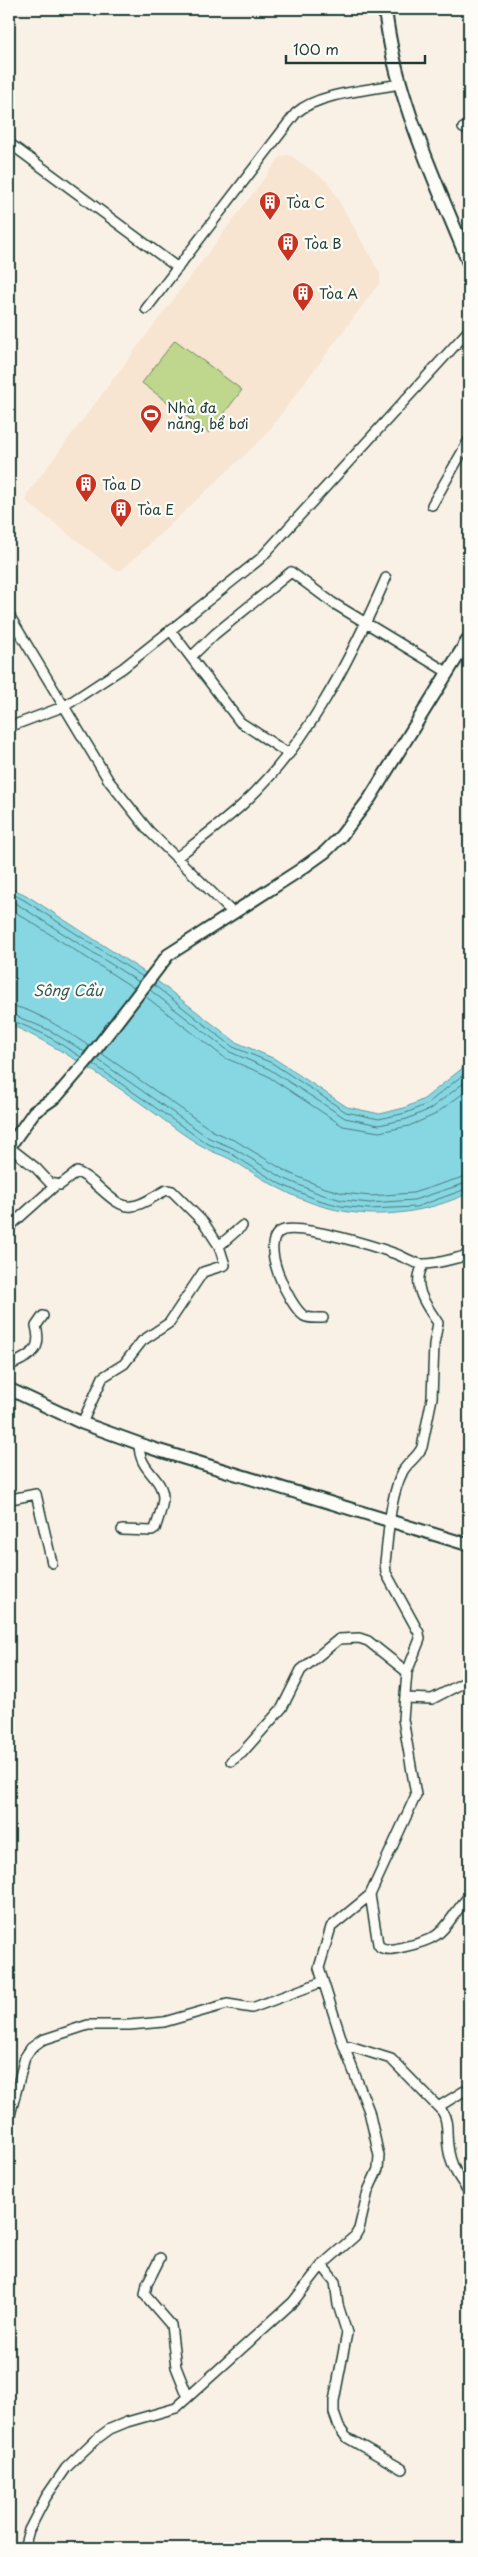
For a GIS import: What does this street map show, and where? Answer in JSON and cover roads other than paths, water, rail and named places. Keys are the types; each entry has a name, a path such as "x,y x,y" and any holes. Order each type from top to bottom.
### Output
{"main road":[{"path":"385,9 399,84 469,263"}],"street":[{"path":"146,309 271,144 303,107 320,100 399,84"},
{"path":"9,143 178,268"},
{"path":"9,727 65,706 123,668 218,594 275,544 469,330"},
{"path":"432,504 469,440"},
{"path":"190,657 291,572 334,603 447,672"},
{"path":"176,858 242,805 289,754 339,675 366,623 386,578"},
{"path":"9,614 104,775 149,831 232,912"},
{"path":"171,631 240,722 289,754"},
{"path":"56,1185 50,1183 36,1168 9,1147 34,1112 57,1096 86,1062 168,955 325,852 341,836 370,798 469,638"},
{"path":"9,1227 56,1185 77,1172 93,1180 117,1201 130,1207 167,1190 172,1191 204,1223 219,1246 225,1265 204,1272 169,1323 142,1341 124,1364 103,1377 82,1423"},
{"path":"219,1246 242,1226"},
{"path":"323,1318 306,1317 298,1311 274,1265 272,1248 274,1239 279,1232 300,1230 365,1243 423,1265 469,1255"},
{"path":"24,2548 29,2530 46,2497 66,2468 95,2440 110,2429 127,2422 169,2411 188,2397 293,2302 322,2265 355,2236 368,2191 378,2169 379,2156 369,2110 343,2044 322,1982 320,1961 331,1927 370,1895 417,1792 405,1736 405,1698 407,1672 420,1640 419,1633 386,1573 385,1562 393,1500 402,1474 419,1455 432,1398 434,1344 438,1324 423,1302 418,1284 418,1274 423,1265"},
{"path":"9,1366 27,1356 37,1346 40,1338 36,1326 43,1316"},
{"path":"9,1390 82,1423 139,1444 469,1545"},
{"path":"122,1530 152,1531 155,1528 163,1505 161,1490 139,1457 139,1444"},
{"path":"9,1498 36,1494 52,1563"},
{"path":"231,1762 242,1753 282,1708 301,1670 339,1639 350,1637 368,1641 407,1672"},
{"path":"405,1698 432,1699 469,1680"},
{"path":"370,1895 378,1944 386,1950 417,1944 438,1936 469,1896"},
{"path":"9,2119 25,2057 31,2048 42,2040 92,2024 129,2025 164,2022 227,2004 252,2008 322,1982"},
{"path":"343,2044 391,2060 438,2107 446,2121 452,2168 469,2192"},
{"path":"438,2107 469,2088"},
{"path":"160,2258 146,2284 145,2295 171,2325 176,2368 188,2397"},
{"path":"322,2265 335,2282 338,2305 347,2333 334,2401 334,2413 339,2427 346,2437 402,2469"}],"water":[{"name":"Sông Cầu","path":"9,887 26,895 152,977 236,1042 275,1059 347,1107 380,1114 404,1108 424,1099 469,1063 469,1193 445,1203 397,1213 348,1212 324,1207 271,1184 228,1158 196,1142 77,1061 44,1041 9,1024"}],"place":[{"name":"Tòa C","path":"270,221"},
{"name":"Tòa B","path":"288,262"},
{"name":"Tòa A","path":"303,312"},
{"name":"Nhà đa năng, bể bơi","path":"151,434"},
{"name":"Tòa D","path":"86,503"},
{"name":"Tòa E","path":"121,528"}]}
